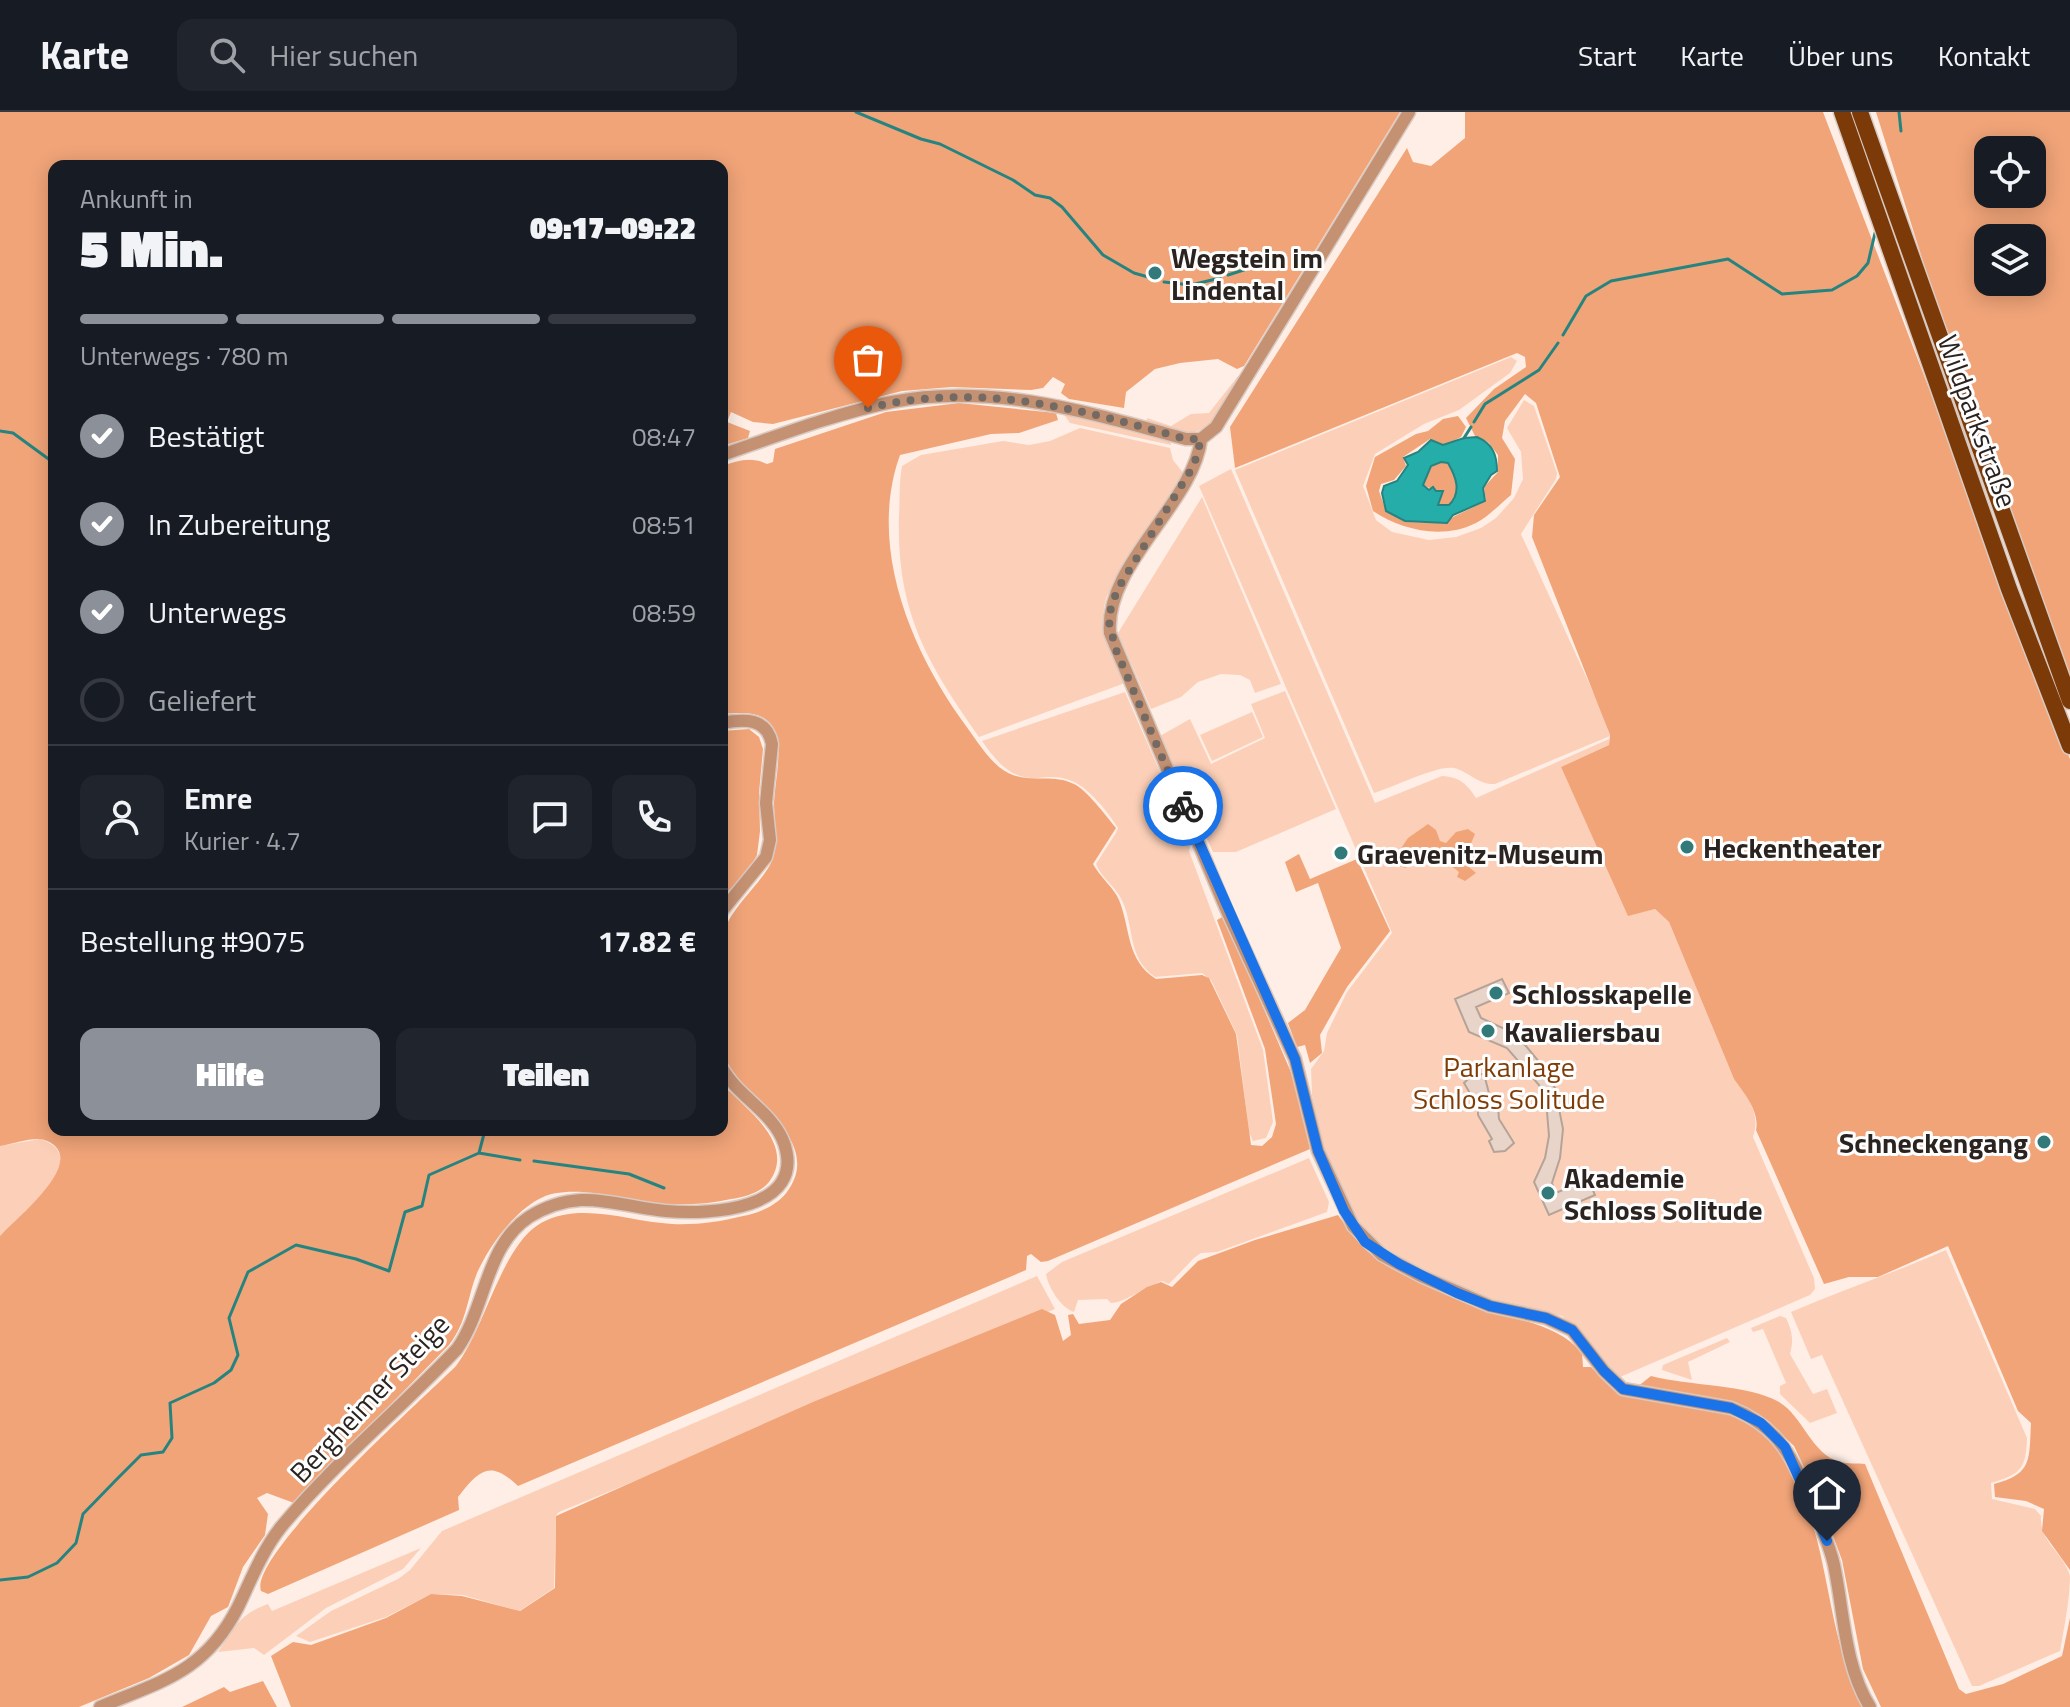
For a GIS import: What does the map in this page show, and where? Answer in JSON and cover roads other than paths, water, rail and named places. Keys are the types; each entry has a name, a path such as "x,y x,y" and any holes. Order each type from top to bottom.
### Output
{"highway":[{"path":"1830,112 1905,315 1932,368"},
{"name":"Wildparkstraße","path":"1842,112 2024,629 2070,746"},
{"name":"Wildparkstraße","path":"1860,112 2070,701"},
{"path":"1870,112 1880,140 1886,184"}],"street":[{"path":"1409,112 1218,424 1201,439 1194,465 1117,590 1108,618 1110,633 1227,911 1295,1059 1313,1135 1344,1211 1365,1242 1410,1270 1490,1306 1546,1318 1572,1330 1604,1371 1623,1389 1731,1408 1774,1434 1797,1468 1827,1541 1851,1658 1870,1707"},
{"path":"728,453 868,408 894,402 945,398 1048,403 1186,439 1201,439"},
{"path":"728,722 743,720 758,723 771,736 772,744 766,803 770,840 766,857 728,904"},
{"name":"Bergheimer Steige","path":"100,1707 195,1664 224,1632 282,1526 457,1349 468,1333 497,1254 527,1218 565,1202 585,1200 670,1212 734,1207 763,1199 780,1187 788,1166 780,1134 728,1077"}],"water":[{"path":"1477,437 1495,455 1497,471 1483,488 1485,501 1453,515 1447,523 1405,521 1386,511 1382,493 1384,486 1397,481 1408,465 1404,458 1418,452 1431,440 1443,445","holes":["1448,463 1457,490 1449,505 1438,505 1443,491 1436,491 1433,487 1429,490 1423,485 1431,466"]}],"waterway":[{"path":"856,112 940,144 1013,180 1035,195 1050,198 1062,207 1103,255 1134,273 1155,279"},
{"path":"1899,112 1901,131"},
{"path":"1563,335 1586,296 1611,281 1728,259 1782,294 1832,290 1857,276 1868,263 1875,233"},
{"path":"1228,275 1253,267"},
{"path":"1164,282 1191,285 1220,278"},
{"path":"1474,422 1485,404 1539,370 1558,343"},
{"path":"1464,438 1471,427"},
{"path":"0,431 13,433 48,459"},
{"path":"479,1153 483,1136"},
{"path":"0,1580 28,1577 57,1563 76,1543 83,1514 141,1455 163,1452 172,1438 170,1403 214,1383 231,1370 238,1355 229,1318 248,1272 296,1245 356,1259 389,1271 405,1212 422,1206 429,1175 479,1153 520,1160"},
{"path":"534,1161 629,1174 664,1188"}],"place":[{"name":"Wegstein im Lindental","path":"1155,273"},
{"name":"Heckentheater","path":"1687,847"},
{"name":"Graevenitz-Museum","path":"1341,853"},
{"name":"Schlosskapelle","path":"1496,993"},
{"name":"Kavaliersbau","path":"1488,1031"},
{"name":"Schneckengang","path":"2044,1142"},
{"name":"Akademie Schloss Solitude","path":"1548,1193"}],"park label":[{"name":"Parkanlage Schloss Solitude","path":"1509,1082"}]}
